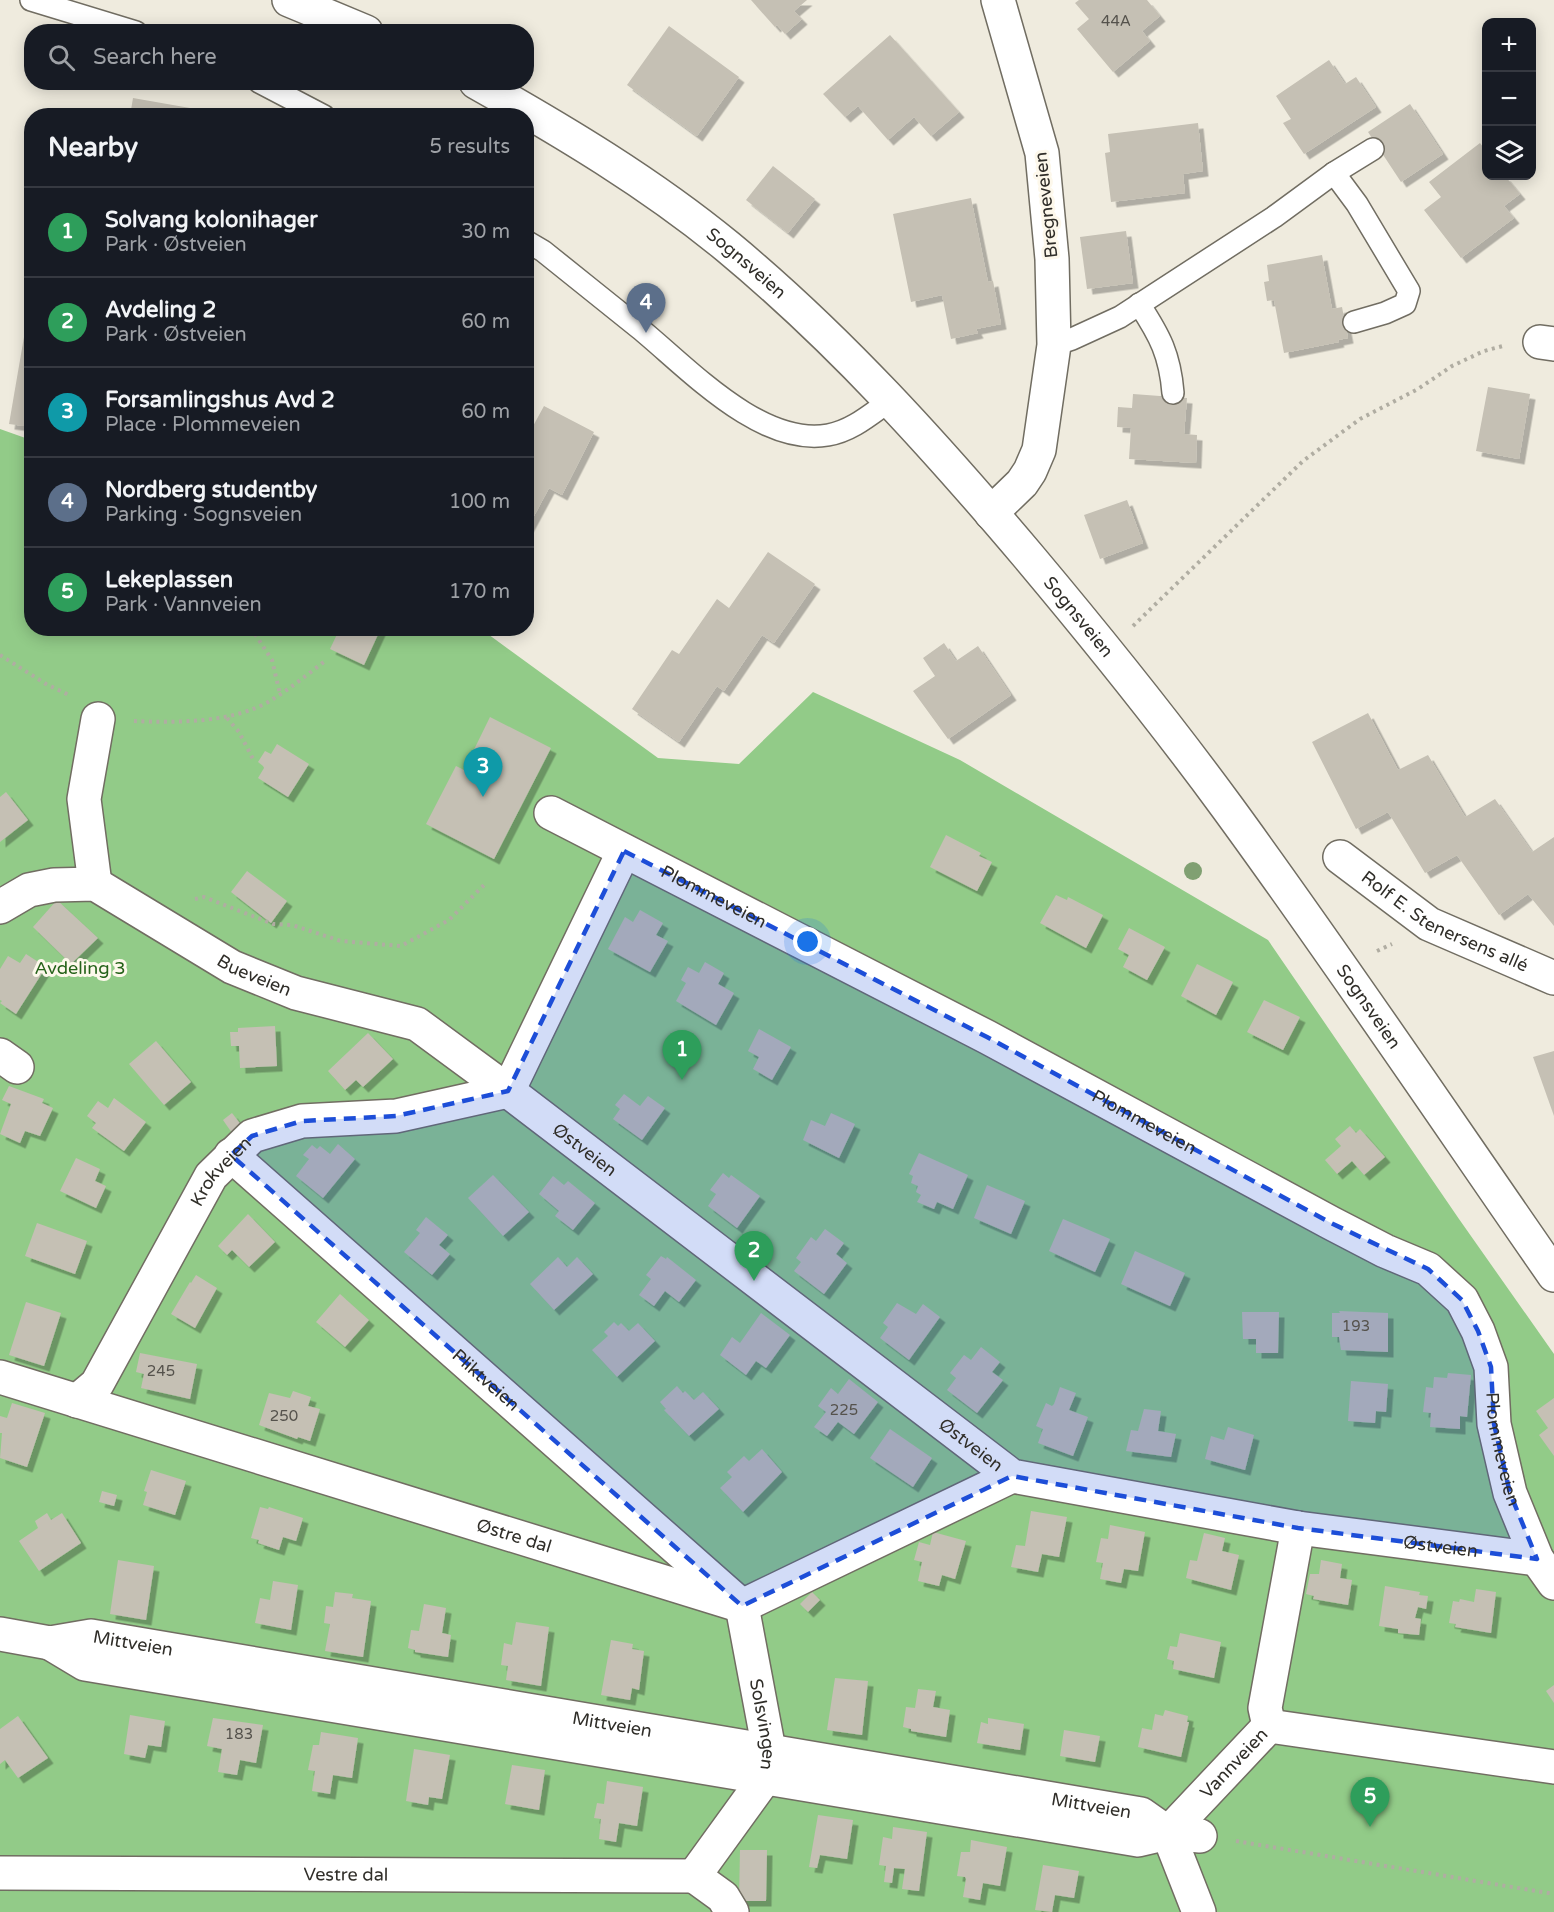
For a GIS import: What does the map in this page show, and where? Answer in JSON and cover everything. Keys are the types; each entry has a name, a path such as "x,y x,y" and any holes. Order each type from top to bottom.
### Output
{"street":[{"path":"289,0 347,24"},
{"name":"Bregneveien","path":"992,513 1022,483 1030,471 1038,450 1054,345 1052,259 1042,153 998,0"},
{"name":"Sognsveien","path":"490,90 521,108"},
{"name":"Sognsveien","path":"534,115 601,156 657,194 728,247 840,348 891,400 992,513 1091,632 1225,805 1554,1275"},
{"path":"0,907 29,890 54,885 95,884 84,799 98,719"},
{"name":"Plommeveien","path":"551,813 987,1037 1340,1228 1385,1251 1428,1269 1462,1300 1478,1331 1491,1367 1494,1424 1510,1493 1546,1571"},
{"path":"508,1091 624,851"},
{"name":"Rolf E. Stenersens allé","path":"1340,857 1429,924 1554,978"},
{"name":"Bueveien","path":"95,884 232,967 296,993 417,1024 508,1091"},
{"name":"Krokveien","path":"77,1401 97,1384 211,1176 252,1136 302,1121 396,1116 508,1091"},
{"name":"Østveien","path":"508,1091 1012,1476 1546,1571"},
{"name":"Pliktveien","path":"231,1155 742,1606"},
{"name":"Østre dal","path":"0,1377 742,1606"},
{"path":"742,1606 1012,1476"},
{"name":"Vannveien","path":"1184,1834 1269,1726 1265,1708 1298,1528"},
{"name":"Solsvingen","path":"694,1876 767,1764 742,1606"},
{"name":"Mittveien","path":"0,1634 50,1643 85,1664 767,1764 1138,1840 1184,1834"},
{"path":"1269,1726 1554,1767"},
{"path":"1184,1834 1199,1912"},
{"name":"Vestre dal","path":"0,1873 694,1876"},
{"path":"694,1876 723,1897 732,1912"}],"lane":[{"path":"31,0 116,24"},
{"path":"274,90 309,108"},
{"path":"1054,345 1120,317 1274,217 1334,173 1372,149"},
{"path":"1334,173 1357,204 1409,291 1405,304 1385,313 1354,322"},
{"path":"534,246 631,322 729,404 774,429 799,435 827,436 853,427 891,400"},
{"path":"1139,304 1167,352 1173,393"}],"path":[{"path":"1133,627 1304,461 1360,419 1418,389 1452,366 1484,351 1512,344 1547,343"},
{"path":"256,636 272,660 280,694"},
{"path":"0,655 46,684 96,708 98,719 162,722 227,718 271,701 325,661"},
{"path":"227,718 239,732 253,759"},
{"path":"187,902 204,897 273,924 292,925 341,940 401,946 449,921 487,882"},
{"path":"1244,1842 1554,1894"}],"highlighted area":[{"path":"624,851 987,1037 1331,1223 1428,1269 1462,1300 1478,1331 1491,1367 1494,1424 1510,1493 1537,1559 1298,1528 1012,1476 742,1606 231,1155 252,1136 302,1121 396,1116 508,1091"}],"green space":[{"name":"Avdeling 3","path":"0,429 24,438 24,636 491,636 658,758 739,764 813,692 960,760 1268,940 1554,1354 1554,1912 0,1912"}],"building":[{"path":"751,0 807,0 794,11 802,19 785,34 777,25 775,27"},
{"path":"1079,0 1147,0 1160,16 1142,31 1150,41 1113,72 1077,29 1089,19 1075,3"},
{"path":"669,26 739,77 697,136 627,85"},
{"path":"890,35 959,112 931,136 914,117 888,140 858,106 845,117 823,94"},
{"path":"1329,60 1345,84 1356,77 1376,107 1304,154 1283,123 1291,119 1276,96"},
{"path":"133,98 190,108 131,108"},
{"path":"1410,104 1443,154 1401,182 1368,132"},
{"path":"1198,123 1203,171 1183,174 1185,193 1111,202 1105,153 1110,152 1108,134"},
{"path":"1480,143 1482,146 1482,180 1508,180 1520,194 1504,206 1514,218 1461,258 1424,210 1441,197 1429,182"},
{"path":"773,166 815,199 788,233 746,200"},
{"path":"971,198 988,282 993,281 1001,324 976,329 978,333 951,339 942,295 911,302 893,214"},
{"path":"1126,231 1133,283 1087,289 1080,237"},
{"path":"1322,255 1332,309 1342,307 1348,338 1338,340 1339,342 1284,353 1274,300 1267,301 1264,282 1269,281 1267,265"},
{"path":"24,337 24,426 9,424"},
{"path":"1488,387 1530,394 1519,459 1476,451"},
{"path":"1133,394 1187,398 1184,434 1197,435 1196,463 1129,459 1131,428 1117,427 1118,407 1132,408"},
{"path":"544,406 594,432 562,495 549,488 534,516 534,424"},
{"path":"1127,500 1143,543 1100,559 1084,515"},
{"path":"768,552 815,584 774,643 762,635 724,691 717,686 679,742 632,709 672,650 679,654 717,599 729,608"},
{"path":"336,636 377,636 364,665 330,649"},
{"path":"944,643 956,661 978,646 1011,695 948,739 913,691 935,676 923,658"},
{"path":"1368,713 1398,770 1428,755 1465,817 1495,799 1532,852 1554,837 1554,926 1528,894 1499,915 1457,855 1425,873 1388,812 1356,829 1312,742"},
{"path":"490,717 551,748 494,859 426,824 456,766 464,770"},
{"path":"277,744 309,764 288,797 258,778 264,768 258,762 265,751 271,754"},
{"path":"6,792 28,820 0,842 0,797"},
{"path":"946,835 981,853 979,856 992,862 977,891 930,867"},
{"path":"247,871 287,901 271,923 231,892"},
{"path":"1056,895 1067,900 1068,897 1103,915 1086,948 1040,923"},
{"path":"57,900 98,938 71,964 33,927"},
{"path":"640,910 663,923 656,935 668,941 650,972 608,949 625,917 633,922"},
{"path":"1129,928 1165,947 1147,980 1123,967 1129,955 1118,949"},
{"path":"26,954 46,967 16,1014 0,1003 2,1001 0,1000 0,969 8,956 20,963"},
{"path":"705,962 724,973 718,984 734,993 716,1025 676,1001 686,983 681,980 688,967 699,973"},
{"path":"1197,964 1233,982 1216,1015 1181,996"},
{"path":"1264,1000 1300,1017 1283,1050 1247,1032"},
{"path":"275,1026 277,1066 240,1068 239,1046 231,1046 230,1032 238,1032 238,1028"},
{"path":"759,1029 791,1047 772,1080 753,1069 759,1057 748,1051"},
{"path":"368,1033 393,1059 363,1087 356,1080 345,1090 328,1071"},
{"path":"156,1041 191,1082 164,1105 129,1064"},
{"path":"1554,1051 1554,1116 1533,1057"},
{"path":"9,1086 44,1099 42,1103 53,1108 40,1136 25,1131 20,1143 0,1134 11,1104 2,1100"},
{"path":"624,1094 640,1106 648,1096 665,1108 642,1140 613,1119 620,1109 615,1105"},
{"path":"114,1098 146,1122 124,1151 92,1128 96,1123 87,1116 98,1101 108,1108"},
{"path":"232,1113 242,1126 232,1133 223,1120"},
{"path":"831,1113 855,1124 839,1158 803,1140 811,1120 825,1126"},
{"path":"1350,1126 1356,1133 1360,1129 1385,1157 1364,1175 1352,1161 1337,1174 1325,1160 1341,1146 1335,1139"},
{"path":"338,1144 355,1159 323,1198 296,1176 309,1159 303,1155 312,1145 317,1149 320,1146 330,1154"},
{"path":"919,1153 968,1175 953,1209 937,1202 934,1209 917,1202 921,1195 916,1192 918,1186 911,1183 913,1176 909,1174"},
{"path":"76,1158 100,1169 95,1181 106,1186 96,1208 60,1191"},
{"path":"723,1173 729,1178 731,1175 760,1196 737,1228 708,1206 716,1194 710,1190"},
{"path":"493,1175 529,1212 503,1236 468,1198"},
{"path":"553,1176 564,1185 568,1181 595,1203 573,1230 555,1216 559,1211 539,1194"},
{"path":"987,1185 1025,1201 1011,1234 974,1218"},
{"path":"248,1214 275,1242 249,1267 232,1250 227,1255 218,1246"},
{"path":"426,1217 448,1235 439,1245 450,1254 432,1275 404,1252 420,1233 416,1230"},
{"path":"1063,1219 1110,1239 1095,1272 1049,1251"},
{"path":"37,1223 87,1241 75,1274 25,1256"},
{"path":"825,1229 844,1243 836,1254 847,1263 824,1294 794,1271 801,1262 796,1258 811,1237 816,1241"},
{"path":"1135,1251 1185,1273 1170,1306 1121,1284"},
{"path":"661,1256 666,1259 667,1257 696,1280 679,1302 665,1291 654,1306 639,1295 651,1279 646,1275"},
{"path":"558,1257 567,1267 577,1257 593,1274 554,1310 530,1284"},
{"path":"196,1275 217,1288 195,1328 171,1314"},
{"path":"340,1294 369,1320 345,1347 316,1322"},
{"path":"26,1302 61,1313 44,1366 9,1355"},
{"path":"897,1303 916,1314 923,1304 940,1317 909,1360 880,1338 888,1327 883,1323"},
{"path":"1339,1311 1388,1313 1388,1352 1341,1350 1339,1337 1332,1337 1332,1313 1340,1313"},
{"path":"1242,1312 1279,1312 1278,1353 1256,1353 1256,1339 1243,1339"},
{"path":"761,1313 790,1335 766,1368 756,1361 746,1375 720,1355 732,1337 740,1343"},
{"path":"614,1322 618,1326 621,1323 629,1331 638,1323 655,1341 617,1377 592,1350 608,1336 604,1332"},
{"path":"981,1347 1000,1362 992,1372 1003,1380 977,1413 947,1390 956,1378 950,1373 964,1355 971,1360"},
{"path":"140,1353 197,1364 190,1399 141,1388 144,1374 136,1372"},
{"path":"1448,1373 1471,1375 1467,1417 1460,1416 1460,1429 1430,1427 1431,1413 1423,1412 1426,1387 1433,1388 1434,1377 1447,1378"},
{"path":"849,1379 878,1402 854,1434 838,1422 827,1436 814,1427 826,1412 818,1406 831,1388 838,1394"},
{"path":"1351,1381 1388,1384 1386,1412 1376,1411 1375,1423 1348,1421"},
{"path":"677,1386 694,1400 703,1392 719,1409 689,1436 664,1410 666,1409 660,1402"},
{"path":"1060,1387 1076,1393 1069,1410 1088,1417 1073,1456 1038,1443 1043,1429 1036,1426 1046,1403 1052,1406 1054,1404"},
{"path":"293,1391 311,1397 308,1406 320,1409 310,1441 298,1437 297,1439 259,1425 269,1393 290,1398"},
{"path":"1554,1398 1554,1456 1539,1435 1548,1428 1536,1411"},
{"path":"12,1403 45,1413 27,1467 0,1458 2,1433 0,1433 0,1416 7,1418"},
{"path":"1144,1409 1161,1411 1158,1431 1176,1434 1171,1457 1126,1451 1131,1430 1138,1431"},
{"path":"1228,1427 1254,1435 1245,1470 1205,1459 1211,1436 1224,1440"},
{"path":"890,1429 932,1458 913,1487 870,1458"},
{"path":"762,1449 782,1472 743,1512 720,1488 732,1477 727,1472 744,1456 749,1461"},
{"path":"151,1470 186,1481 175,1515 143,1505 147,1492 144,1491"},
{"path":"102,1491 117,1495 114,1506 99,1502"},
{"path":"260,1507 268,1509 269,1507 303,1518 296,1541 283,1537 279,1550 258,1543 259,1540 251,1538"},
{"path":"1031,1511 1067,1517 1059,1557 1042,1554 1038,1572 1011,1567 1016,1545 1025,1546"},
{"path":"47,1513 51,1520 62,1513 81,1543 39,1571 19,1541 38,1528 35,1521"},
{"path":"1110,1525 1145,1532 1138,1571 1124,1569 1121,1583 1100,1579 1103,1563 1096,1562 1101,1538 1108,1539"},
{"path":"933,1532 966,1541 955,1579 942,1575 939,1586 918,1581 922,1562 914,1560 919,1542 930,1545"},
{"path":"1204,1533 1225,1538 1222,1551 1239,1555 1231,1590 1186,1578 1190,1560 1197,1561"},
{"path":"118,1560 154,1566 146,1620 110,1614"},
{"path":"1321,1560 1342,1564 1340,1578 1352,1580 1348,1605 1313,1599 1314,1596 1306,1594 1310,1574 1319,1574"},
{"path":"273,1581 298,1585 291,1630 255,1623 260,1598 270,1600"},
{"path":"1385,1586 1420,1592 1419,1595 1428,1596 1426,1609 1418,1607 1415,1618 1421,1619 1419,1635 1398,1633 1398,1629 1379,1626"},
{"path":"1476,1589 1496,1592 1491,1633 1455,1627 1456,1624 1449,1623 1453,1601 1459,1602 1460,1599 1474,1602"},
{"path":"335,1592 353,1594 352,1598 371,1601 363,1657 325,1651 330,1624 324,1623 326,1606 333,1607"},
{"path":"812,1592 820,1600 808,1612 800,1604"},
{"path":"424,1604 446,1608 442,1633 451,1635 448,1657 415,1652 408,1648 411,1630 419,1631"},
{"path":"516,1622 549,1627 541,1686 506,1680 508,1666 501,1665 504,1643 512,1645"},
{"path":"1180,1633 1221,1642 1214,1678 1173,1669 1174,1661 1167,1659 1170,1646 1177,1647"},
{"path":"611,1640 633,1644 632,1649 644,1651 639,1690 632,1688 630,1700 601,1695"},
{"path":"835,1678 868,1681 862,1735 827,1730"},
{"path":"1554,1685 1554,1703 1546,1691"},
{"path":"918,1689 936,1691 933,1707 950,1710 946,1737 911,1731 903,1727 906,1707 915,1708"},
{"path":"1165,1710 1188,1716 1187,1722 1189,1722 1181,1757 1138,1747 1142,1728 1152,1730 1155,1714 1163,1716"},
{"path":"130,1715 165,1721 161,1747 148,1745 145,1758 124,1754"},
{"path":"18,1716 48,1758 18,1778 5,1760 0,1764 0,1729"},
{"path":"213,1718 263,1725 256,1763 240,1760 237,1775 218,1772 222,1749 207,1746"},
{"path":"988,1718 1024,1724 1020,1750 977,1743 981,1722 988,1724"},
{"path":"1064,1730 1100,1736 1095,1762 1060,1756"},
{"path":"321,1732 358,1738 352,1778 333,1775 330,1794 312,1791 315,1771 308,1770 313,1745 319,1745"},
{"path":"414,1749 450,1755 442,1799 429,1797 428,1805 406,1801"},
{"path":"512,1765 545,1770 539,1810 505,1804"},
{"path":"607,1781 643,1787 637,1826 619,1823 616,1842 599,1839 601,1819 594,1818 597,1803 604,1804"},
{"path":"818,1815 853,1820 847,1859 820,1855 817,1868 809,1867"},
{"path":"893,1827 927,1832 919,1891 902,1889 905,1869 894,1868 892,1883 884,1882 886,1866 879,1865 883,1837 892,1839"},
{"path":"971,1840 1007,1847 1000,1886 983,1883 980,1900 963,1897 966,1879 957,1876 961,1852 970,1852"},
{"path":"740,1850 767,1850 766,1901 739,1901"},
{"path":"1043,1865 1079,1871 1074,1898 1055,1895 1052,1912 1035,1910"}],"place":[{"name":"Nordberg studentby","path":"646,333"},
{"name":"Forsamlingshus Avd 2","path":"483,797"},
{"name":"Solvang kolonihager","path":"682,1080"},
{"name":"Avdeling 2","path":"754,1281"},
{"name":"Lekeplassen","path":"1370,1827"}]}
